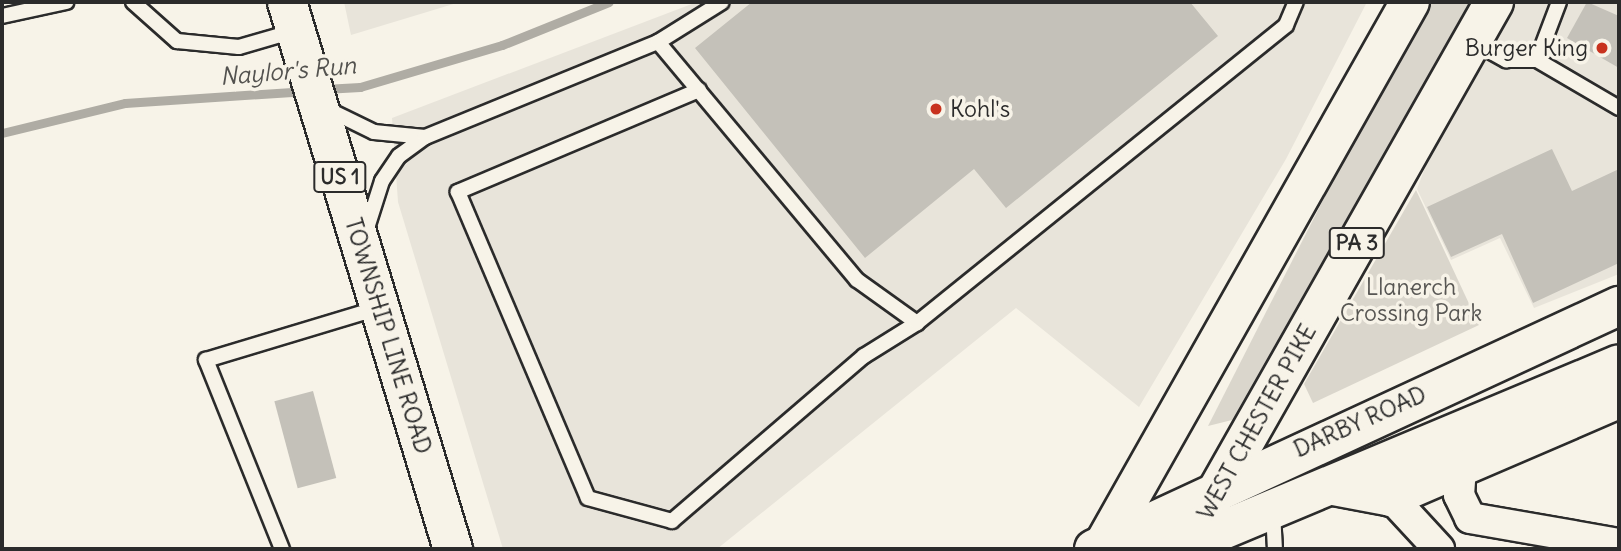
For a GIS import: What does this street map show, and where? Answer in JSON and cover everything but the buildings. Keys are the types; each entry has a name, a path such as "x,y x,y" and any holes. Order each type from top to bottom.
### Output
{"main road":[{"path":"1100,548 1410,2"},
{"name":"WEST CHESTER PIKE","path":"1186,547 1494,2"},
{"name":"TOWNSHIP LINE ROAD","path":"291,16 453,549"},
{"name":"DARBY ROAD","path":"1100,548 1222,485 1619,306"},
{"name":"DARBY ROAD","path":"1100,548 1186,547 1619,364"},
{"path":"1334,486 1391,497 1619,399"}],"street":[{"path":"1461,467 1459,495 1470,518"},
{"path":"1391,497 1439,549"},
{"path":"1470,518 1619,544"},
{"path":"1448,549 1470,518"}],"lane":[{"path":"2,16 66,2"},
{"path":"133,2 177,41 239,47 291,16"},
{"path":"362,250 382,181 399,156 425,137 658,42 722,2"},
{"path":"699,90 458,192 588,498 672,521 864,356 917,323 1286,25 1296,2"},
{"path":"1537,60 1559,2"},
{"path":"1472,41 1506,60 1537,60 1619,108"},
{"path":"658,42 857,280 917,323"},
{"path":"312,87 374,132 425,137"},
{"path":"282,549 206,360 380,308"},
{"path":"1273,510 1275,549"}],"shaded area":[{"path":"344,2 460,2 351,35"},
{"path":"697,2 1367,2 1286,159 1139,407 1016,308 717,549 503,549 398,202 392,118"},
{"path":"1511,2 1619,2 1619,274 1534,308 1500,238 1451,260 1417,189 1435,141"}],"green space":[{"path":"1424,2 1470,2 1232,420 1208,426"},
{"name":"Llanerch Crossing Park","path":"1416,190 1479,325 1313,403 1304,384"}],"waterway":[{"name":"Naylor's Run","path":"324,89 360,87 502,45 609,2"},
{"name":"Naylor's Run","path":"2,133 125,103 304,91"}],"place":[{"name":"Burger King","path":"1602,48"},
{"name":"Kohl's","path":"936,109"}]}
